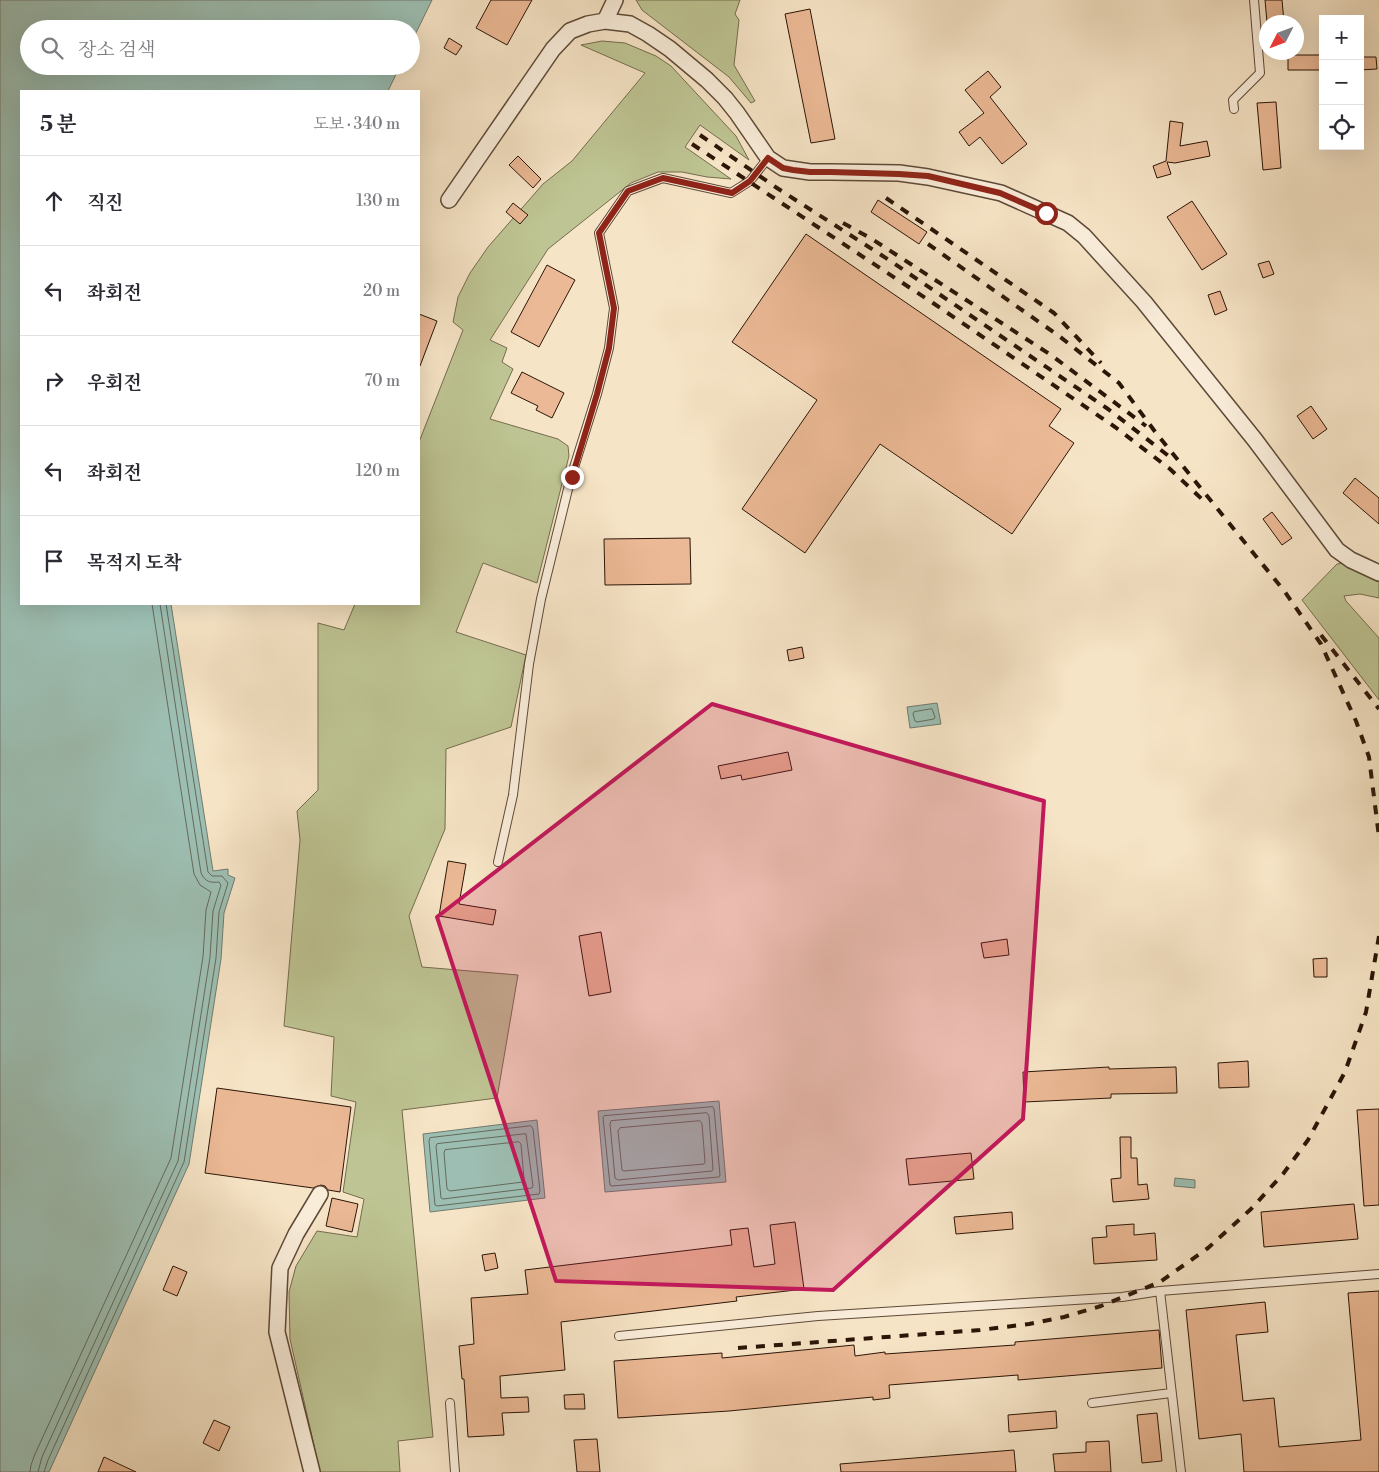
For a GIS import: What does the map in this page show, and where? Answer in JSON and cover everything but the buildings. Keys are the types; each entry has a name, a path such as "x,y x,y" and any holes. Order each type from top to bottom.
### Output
{"street":[{"path":"606,21 615,0"},
{"path":"449,200 553,49 570,31 588,24 606,21 630,24 670,49 707,80 737,113 768,158 783,168 810,172 928,176 1000,193 1068,222 1084,236 1144,302 1255,440 1337,550 1351,560 1379,573"},
{"path":"312,1472 278,1332 280,1268 296,1234 320,1194"}],"lane":[{"path":"1234,109 1233,100 1260,72 1254,0"},
{"path":"498,862 512,795 529,664 541,599 572,477 609,348 614,308 599,233 628,191 663,178 732,193 750,181 768,158"},
{"path":"619,1336 818,1316 1122,1297 1160,1291 1379,1274"},
{"path":"1160,1291 1181,1472"},
{"path":"1092,1403 1171,1393"},
{"path":"450,1403 455,1472"}],"highlighted area":[{"path":"712,704 1044,801 1023,1119 833,1290 556,1281 437,917"}],"green space":[{"path":"636,0 740,0 735,14 739,20 734,65 755,101 751,103 729,77 642,10"},
{"path":"602,41 625,43 656,56 671,66 736,136 749,160 700,125 685,147 731,179 682,172 658,172 631,183 548,249 490,340 507,348 502,362 513,369 490,419 558,439 568,446 569,456 537,583 483,563 456,632 526,655 511,727 446,749 445,829 409,916 422,967 518,975 497,1098 402,1110 433,1437 398,1441 400,1472 320,1472 290,1339 289,1292 296,1266 317,1231 357,1237 364,1199 343,1192 356,1102 331,1096 334,1037 284,1026 300,840 297,811 318,790 318,623 344,630 355,605 420,605 420,439 463,330 453,322 458,297 470,273 488,247 543,184 572,161 645,73 581,45"},
{"path":"1344,563 1379,579 1379,598 1360,594 1344,596 1346,601 1379,638 1379,700 1302,600 1337,564"}],"water":[{"path":"0,0 432,0 420,25 420,20 20,20 20,75 396,75 388,90 20,90 20,605 171,605 213,871 228,869 228,875 235,878 224,913 221,959 189,1164 49,1472 0,1472"},
{"path":"937,703 941,724 910,728 907,707"},
{"path":"719,1101 726,1182 605,1192 598,1111"},
{"path":"537,1120 545,1198 430,1212 423,1134"},
{"path":"1175,1178 1195,1180 1195,1188 1174,1186"}],"railway":[{"path":"700,135 777,188 889,260 1108,409 1170,457"},
{"path":"692,144 933,303 1115,427 1170,469 1206,503"},
{"path":"886,198 1054,313 1101,363"},
{"path":"843,223 872,239 1051,355 1146,426"},
{"path":"928,244 1059,336 1119,383 1156,433 1285,592 1321,644 1356,721 1369,757 1379,837"},
{"path":"1321,635 1379,709"},
{"path":"738,1348 980,1330 1029,1324 1064,1317 1101,1306 1160,1282 1208,1248 1251,1209 1283,1174 1308,1140 1345,1072 1366,1012 1379,936"}],"route":[{"path":"572,477 609,348 614,308 599,233 628,191 663,178 732,193 750,181 768,158 783,168 810,172 928,176 1000,193 1046,213"}]}
